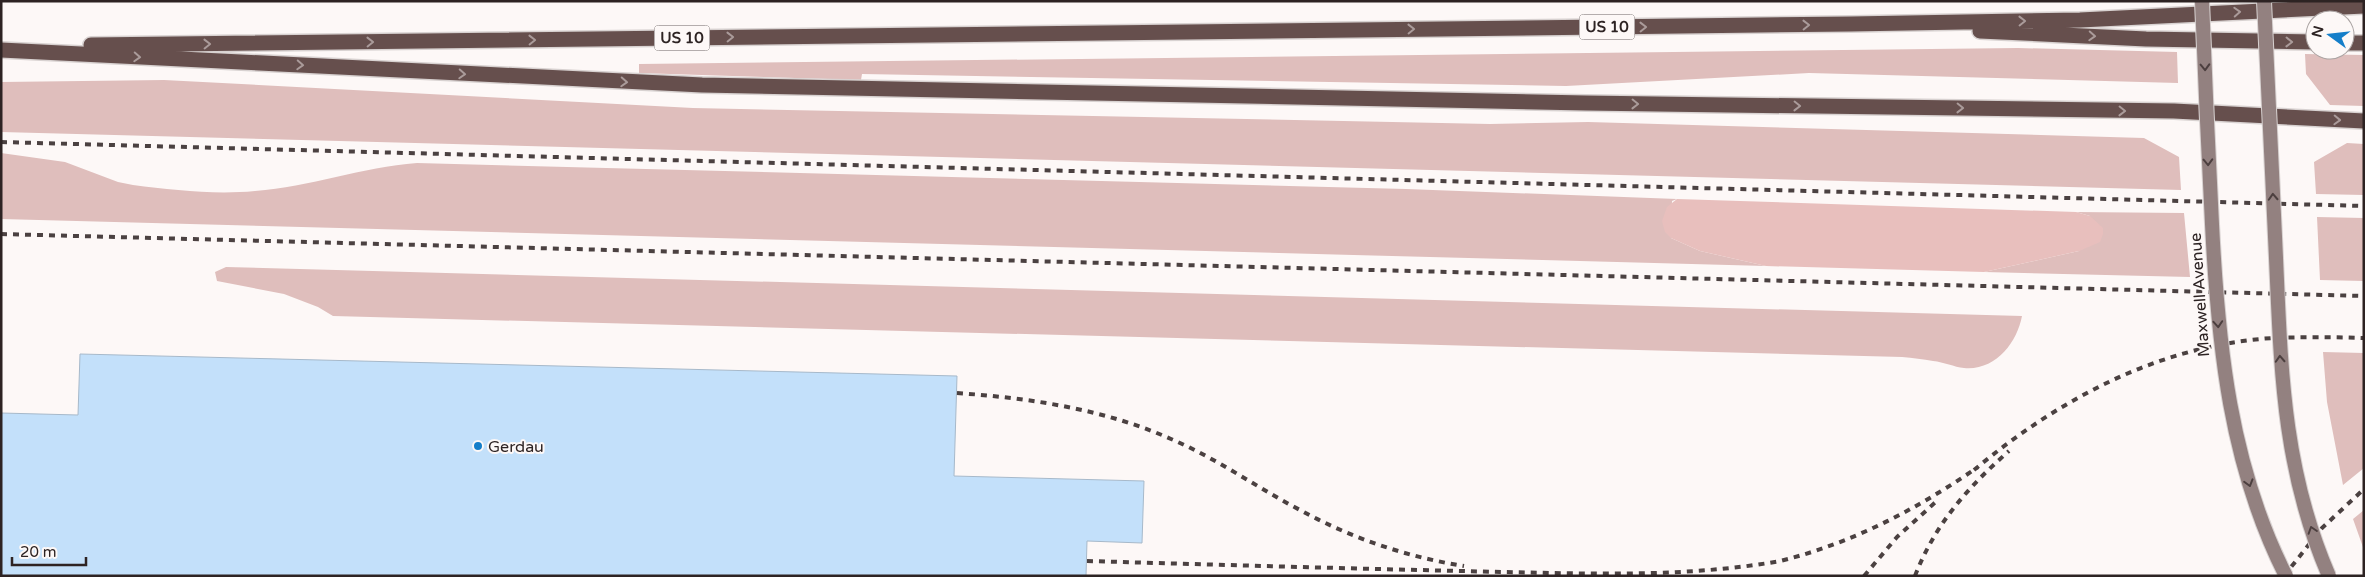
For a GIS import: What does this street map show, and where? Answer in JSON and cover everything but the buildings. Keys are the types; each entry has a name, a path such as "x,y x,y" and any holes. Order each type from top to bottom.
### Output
{"highway":[{"name":"US 10","path":"1,48 2080,20 2364,6"},
{"path":"1851,24 2146,39 2305,42"},
{"path":"1,48 711,86 2206,113 2364,121"}],"main road":[{"name":"Maxwell Avenue","path":"2202,1 2218,328 2224,379 2236,438 2252,493 2286,576"},
{"path":"2264,1 2281,376 2294,466 2310,524 2329,576"}],"shaded area":[{"path":"2018,48 2177,52 2178,83 1809,73 1566,86 862,74 861,80 639,73 639,64"},
{"path":"2355,55 2364,55 2364,106 2330,105 2306,74 2305,60 2355,60"},
{"path":"164,80 693,108 1490,124 1588,122 2144,138 2179,157 2181,190 1,132 1,82"},
{"path":"2347,143 2364,144 2364,195 2316,194 2314,162"},
{"path":"1,153 65,162 118,182 133,185 209,192 275,189 376,168 417,163 1406,189 1677,199 1672,201 1671,238 1700,251 1766,266 1,219"},
{"path":"1677,199 2076,212 2090,216 2103,228 2103,234 2100,242 2079,251 1984,272 1766,266 1700,251 1671,238 1665,232 1662,221 1667,207"},
{"path":"2076,212 2184,213 2190,277 1984,272 2079,251 2090,216"},
{"path":"2317,217 2364,218 2364,281 2320,280"},
{"path":"226,267 2022,316 2015,336 2003,353 1985,365 1975,368 1964,368 1922,359 1902,357 333,316 318,307 284,294 217,281 215,272"},
{"path":"2323,352 2364,353 2364,468 2343,485 2327,402"},
{"path":"2364,510 2364,550 2353,519"}],"railway":[{"path":"1,142 2364,206"},
{"path":"1,234 2364,296"},
{"path":"1974,470 2041,420 2076,399 2113,380 2151,364 2231,343 2273,338 2364,338"},
{"path":"957,393 1011,398 1066,407 1119,420 1146,429 1204,455 1319,520 1359,538 1401,552 1464,566"},
{"path":"1915,576 1932,540 1954,508 1980,478 2009,451"},
{"path":"1087,561 1574,573 1712,570 1780,561 1833,545 1884,523 1932,497 1978,467"},
{"path":"2284,576 2322,528 2364,489"},
{"path":"1864,576 1897,537 1939,499"}],"place":[{"name":"Gerdau","path":"478,446"}]}
